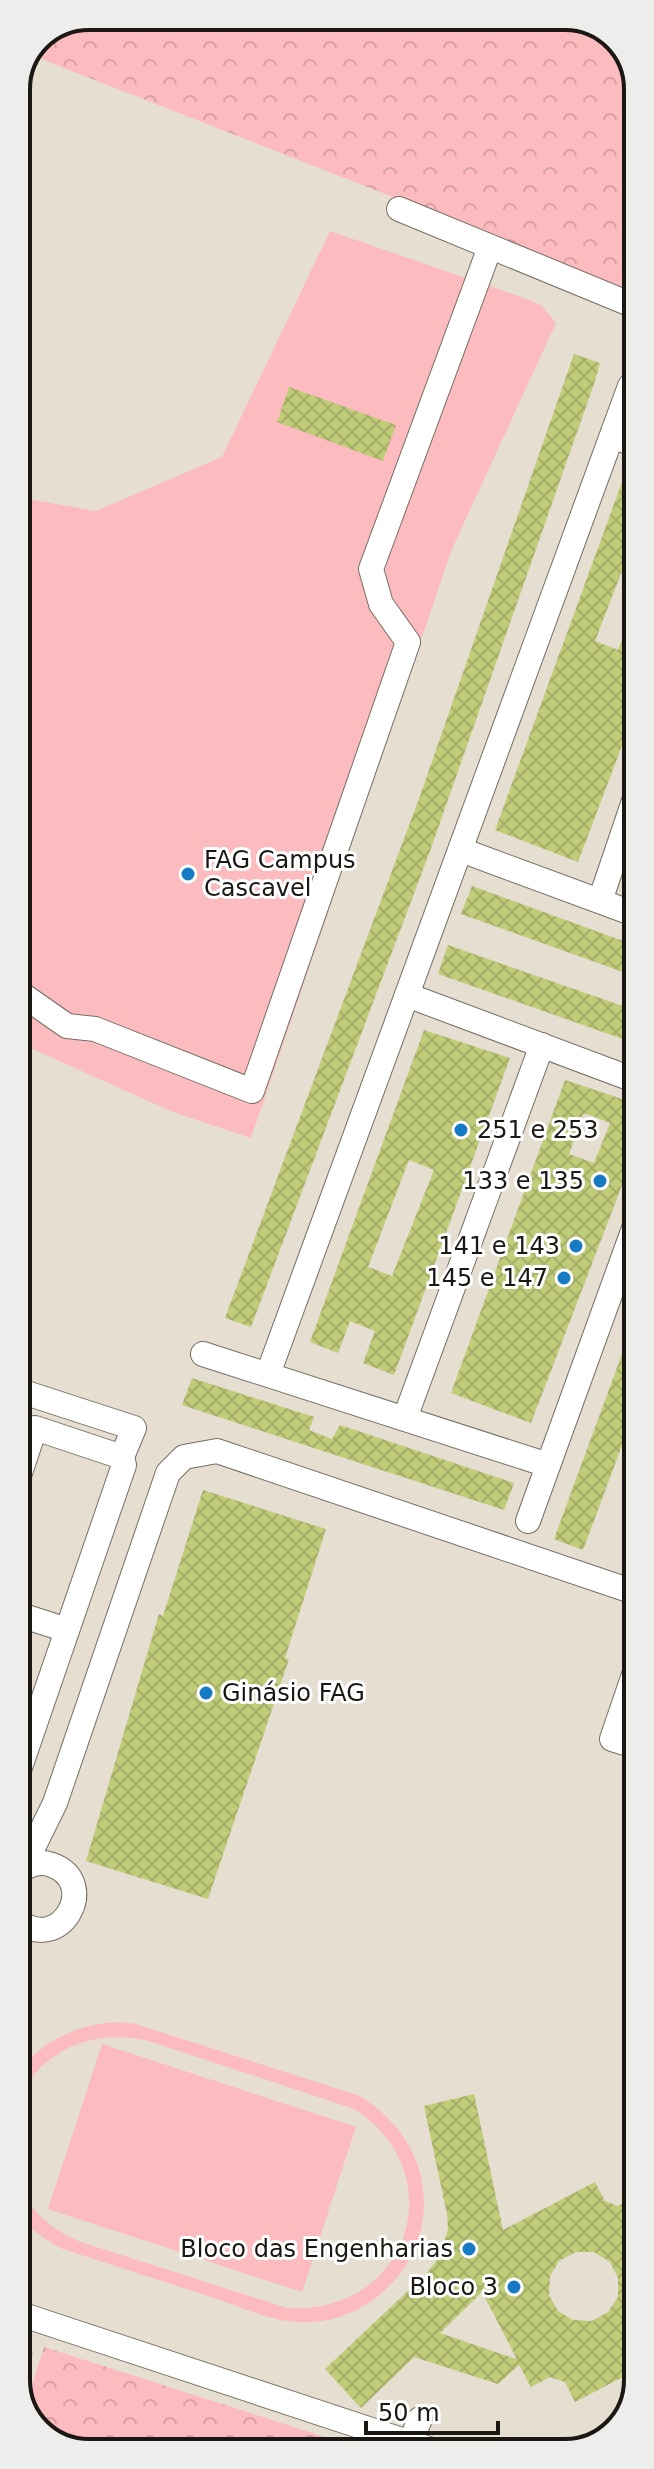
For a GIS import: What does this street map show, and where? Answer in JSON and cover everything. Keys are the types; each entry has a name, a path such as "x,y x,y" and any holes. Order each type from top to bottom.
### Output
{"street":[{"path":"399,209 624,302"},
{"path":"30,1000 67,1026 95,1029 252,1091 408,642 381,604 371,569 490,247"},
{"path":"268,1374 624,404"},
{"path":"613,436 624,441"},
{"path":"600,901 624,830"},
{"path":"461,850 624,910"},
{"path":"407,995 624,1076"},
{"path":"405,1418 542,1045"},
{"path":"528,1521 624,1256"},
{"path":"203,1354 548,1465"},
{"path":"30,1394 134,1428 30,1738"},
{"path":"30,1443 46,1400"},
{"path":"76,1442 85,1412"},
{"path":"35,1428 122,1457"},
{"path":"30,1852 55,1803 168,1473 184,1457 217,1451 624,1589"},
{"path":"30,1618 67,1630"},
{"path":"624,1704 612,1739 624,1743"},
{"path":"55,1803 56,1866"},
{"path":"30,1866 56,1866 71,1881 74,1902 64,1921 55,1927 30,1924"},
{"path":"30,2317 398,2439"},
{"path":"412,2439 420,2419"}],"green space":[{"path":"89,30 568,30 587,35 612,53 623,78 624,288 39,58 56,40"},
{"path":"330,231 524,298 541,305 556,323 452,549 251,1138 173,1112 30,1048 30,499 96,511 222,457"},
{"path":"104,2023 136,2024 360,2096 374,2106 407,2142 420,2172 423,2189 421,2230 413,2253 401,2273 367,2304 346,2315 323,2321 289,2321 257,2314 60,2248 32,2229 30,2203 52,2226 81,2242 287,2308 329,2304 362,2289 388,2266 404,2236 409,2203 403,2169 385,2137 354,2109 149,2041 128,2038 89,2041 71,2047 40,2068 30,2080 30,2059 49,2043 75,2030"},
{"path":"102,2044 356,2127 302,2292 48,2209"},
{"path":"44,2347 331,2439 78,2438 60,2431 42,2416 31,2389"}],"building":[{"path":"574,354 600,363 595,381 430,851 251,1327 225,1318 420,796"},
{"path":"289,387 396,425 383,461 277,422"},
{"path":"624,477 624,566 595,641 618,650 624,636 624,740 578,862 495,830"},
{"path":"472,886 624,941 624,972 461,914"},
{"path":"448,945 624,1006 624,1039 438,974"},
{"path":"424,1030 510,1058 394,1375 363,1363 375,1331 350,1321 338,1353 310,1342","holes":["409,1160 434,1170 392,1276 368,1267"]},
{"path":"565,1080 624,1100 624,1180 531,1423 451,1393","holes":["584,1113 610,1123 594,1163 569,1154"]},
{"path":"624,1349 624,1440 583,1550 554,1539"},
{"path":"192,1378 314,1417 309,1430 332,1439 340,1425 514,1483 504,1510 182,1405"},
{"name":"Ginásio FAG","path":"203,1490 326,1529 285,1658 289,1659 208,1899 86,1861 159,1614 163,1616"},
{"path":"474,2094 503,2230 595,2182 605,2201 618,2206 624,2203 624,2376 575,2402 565,2382 550,2377 531,2387 519,2365 498,2384 414,2357 361,2408 325,2369 438,2259 448,2230 424,2106","holes":["576,2252 594,2252 610,2262 618,2278 618,2297 608,2312 592,2321 573,2320 558,2311 549,2295 550,2276 559,2261","482,2292 516,2359 440,2333"]}],"place":[{"name":"FAG Campus Cascavel","path":"188,874"},
{"name":"251 e 253","path":"461,1130"},
{"name":"133 e 135","path":"600,1181"},
{"name":"141 e 143","path":"576,1246"},
{"name":"145 e 147","path":"564,1278"},
{"name":"Ginásio FAG","path":"206,1693"},
{"name":"Bloco das Engenharias","path":"469,2249"},
{"name":"Bloco 3","path":"514,2287"}]}
